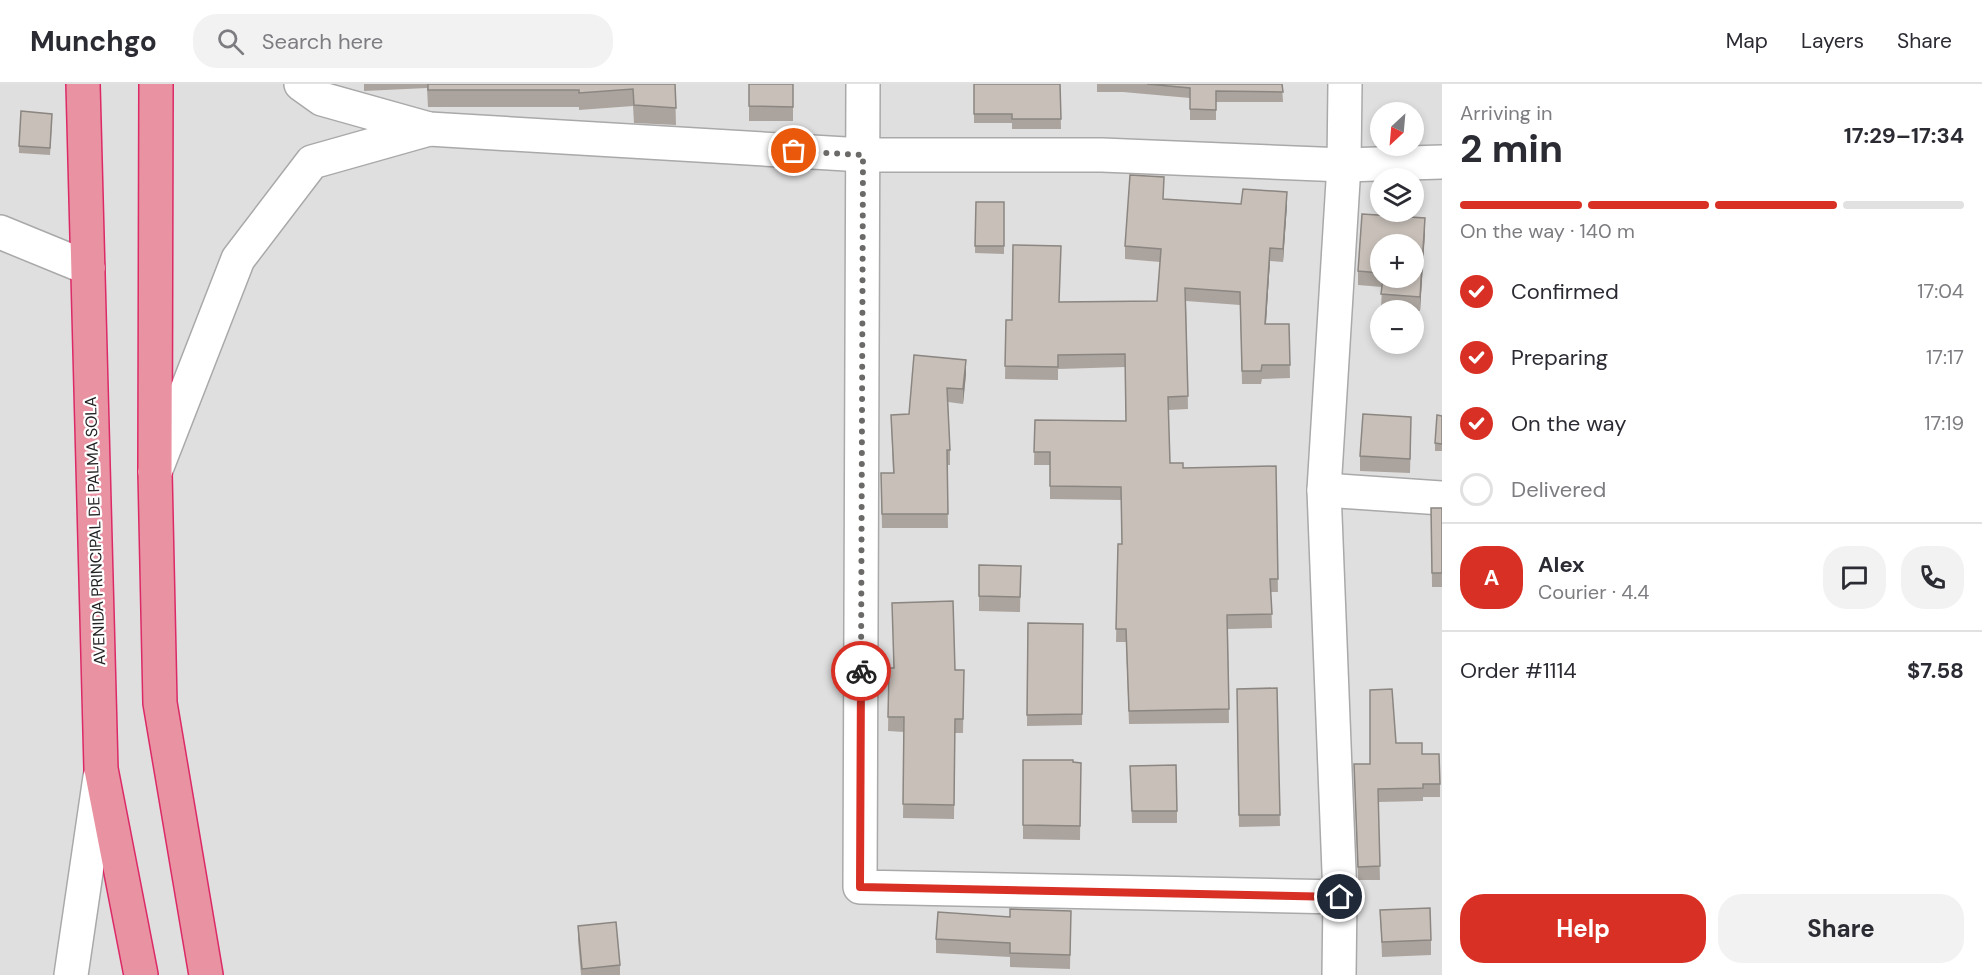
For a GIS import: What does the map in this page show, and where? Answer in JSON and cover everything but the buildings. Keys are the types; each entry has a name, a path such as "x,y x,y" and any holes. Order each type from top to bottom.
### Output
{"highway":[{"name":"AVENIDA PRINCIPAL DE PALMA SOLA","path":"83,84 101,769 141,975"},
{"path":"156,84 155,472 160,702 206,975"}],"street":[{"path":"301,84 322,99 429,129 863,155 1102,155 1344,165 1442,162"},
{"path":"863,84 860,887 1340,897"},
{"path":"1339,975 1340,897 1324,490 1344,165 1345,84"},
{"path":"155,472 238,259 312,162 429,129"},
{"path":"0,232 88,268"},
{"path":"1324,490 1442,498"},
{"path":"71,975 101,769"}],"shaded area":[{"path":"0,84 1442,84 1442,975 0,975"}],"way so far":[{"path":"794,151 863,155 861,671"}],"route":[{"path":"861,671 860,887 1095,890 1340,897"}]}
